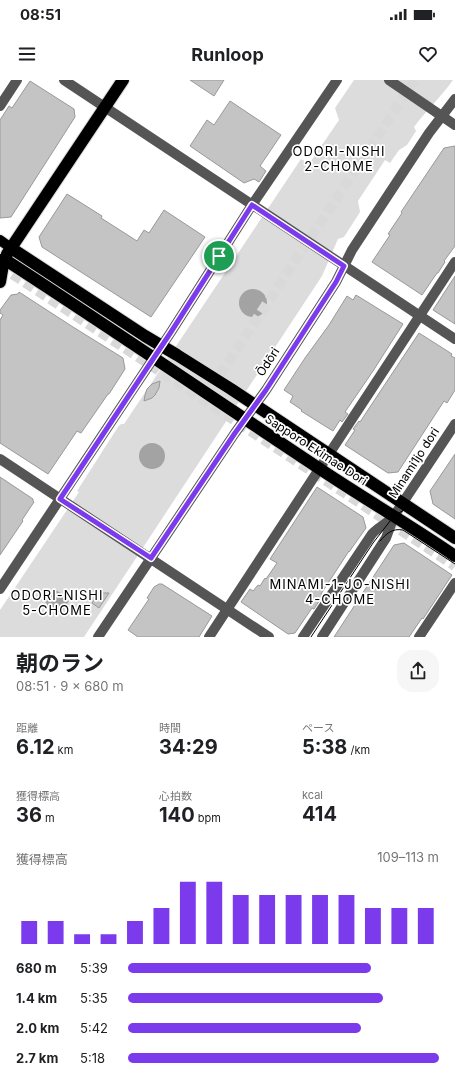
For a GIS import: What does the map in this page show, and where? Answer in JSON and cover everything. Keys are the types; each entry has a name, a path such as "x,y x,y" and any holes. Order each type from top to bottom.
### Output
{"highway":[{"path":"0,282 1,259 12,248 122,80"},
{"name":"Sapporo Ekimae Dori","path":"12,248 145,336 255,405 455,538"},
{"name":"Sapporo Ekimae Dori","path":"1,259 319,469 417,530 455,556"}],"main road":[{"path":"0,240 12,248"}],"street":[{"path":"0,106 17,80"},
{"path":"64,80 455,339"},
{"path":"0,590 162,346 252,205 337,80"},
{"path":"389,80 455,125"},
{"name":"Ōdōri","path":"98,637 245,420 336,282 356,244 429,133 455,99"},
{"path":"209,637 455,262"},
{"name":"Minami1jo dori","path":"322,637 386,538 394,516 402,503 455,424"},
{"path":"0,459 269,637"},
{"name":"Minami1jo dori","path":"303,637 375,530 394,516"},
{"path":"419,637 455,583"}],"shaded area":[{"path":"354,80 453,80 414,127 416,131 407,145 399,150 390,163 385,160 358,201 360,212 344,237 338,239 322,276 84,637 0,637 0,610 79,492 77,491 118,427 121,424 124,424 301,159 309,164 339,120 335,108"},
{"path":"253,289 263,293 267,303 263,313 253,317 243,313 239,303 243,293"},
{"path":"152,443 161,447 165,456 161,465 152,469 143,465 139,456 143,447"},
{"path":"56,590 68,598 67,600 69,601 61,613 59,612 58,614 46,606 47,604 45,602 53,591 54,592"}],"building":[{"path":"190,80 224,80 214,96"},
{"path":"30,81 74,109 75,117 11,217 0,218 0,120 9,106 12,108"},
{"path":"230,101 281,135 260,166 266,171 259,182 254,179 244,183 190,146 207,120 214,125"},
{"path":"455,146 455,246 422,295 372,262 390,235 388,234 402,213 401,212 444,148"},
{"path":"67,194 102,216 101,218 137,241 144,230 149,233 164,210 205,237 151,317 42,247 39,237"},
{"path":"455,276 455,324 433,310"},
{"path":"19,292 123,358 125,369 81,433 77,431 48,474 0,443 0,320 3,315 0,313 0,310 11,295 18,294"},
{"path":"356,295 403,324 345,412 348,414 342,422 340,420 333,431 301,411 302,410 290,402 293,396 284,390 347,296 353,300"},
{"path":"419,333 452,354 451,356 455,358 455,390 447,403 444,401 398,472 388,473 345,445 355,430 353,429 359,421 360,422"},
{"path":"160,381 159,388 155,395 144,401 147,389 152,384"},
{"path":"455,454 455,519 433,504 430,491"},
{"path":"0,477 33,499 34,502 0,555"},
{"path":"317,487 363,517 366,528 321,594 323,595 314,609 312,608 295,633 288,634 241,602 250,589 253,591 258,585 260,586 277,563 270,559"},
{"path":"404,543 452,575 423,619 422,618 409,637 334,637 394,545"},
{"path":"162,584 212,616 199,637 138,637 128,630 149,599 147,598 154,587"},
{"path":"99,593 109,593 99,608 92,603"}],"tunnel":[{"path":"203,400 415,80"},
{"path":"0,266 455,566"}],"tram line":[{"path":"311,637 373,543 394,516 411,508 418,510 455,533"},
{"path":"380,541 392,531 403,530 455,564"}],"district":[{"name":"ODORI-NISHI 2-CHOME","path":"339,158"},
{"name":"MINAMI-1-JO-NISHI 4-CHOME","path":"340,592"},
{"name":"ODORI-NISHI 5-CHOME","path":"57,602"}],"route":[{"path":"252,205 344,266 336,282 266,390 235,433 151,558 60,499 171,332 219,256 252,205"}]}
